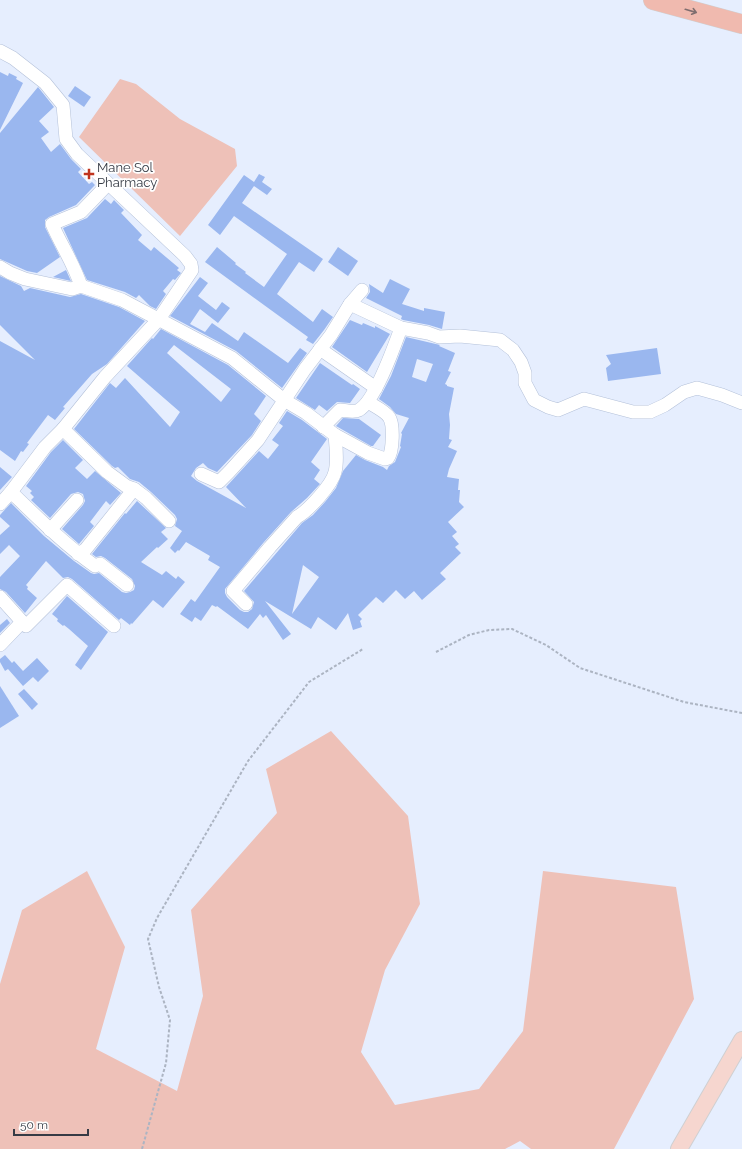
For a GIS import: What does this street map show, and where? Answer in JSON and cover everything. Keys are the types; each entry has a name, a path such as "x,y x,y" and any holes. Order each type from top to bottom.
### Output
{"highway":[{"path":"653,0 742,24"}],"main road":[{"path":"679,1149 742,1040"}],"street":[{"path":"0,51 13,58 45,82 63,105 66,139 78,154 108,184 185,256 192,270 159,319 105,377 63,429 45,447 0,504"},
{"path":"81,286 74,266 58,239 52,224 81,212 108,184"},
{"path":"0,267 10,273 33,280 72,289 81,286 122,300 232,358 284,400 306,413 335,435 368,453 385,459 390,456 392,442 391,422 388,416 368,402"},
{"path":"201,474 219,482 258,440 284,400 331,335 350,304 362,290"},
{"path":"350,304 402,328 440,337 460,336 500,340 513,350 521,362 525,373 525,383 534,400 548,408 558,410 584,399 633,412 650,412 665,405 684,392 697,388 722,395 742,403"},
{"path":"323,427 340,410 348,409 354,412 368,402 376,388 402,328"},
{"path":"320,349 376,388"},
{"path":"63,429 108,472 126,486 134,488 169,520"},
{"path":"246,604 233,591 270,547 319,497 335,474 335,435"},
{"path":"78,554 85,550 134,488"},
{"path":"11,492 50,530 78,554 94,566 100,564 127,585"},
{"path":"50,530 77,500"},
{"path":"0,598 26,626 67,585 114,626"},
{"path":"0,645 22,622"}],"path":[{"path":"436,652 469,635 489,630 512,629 546,645 580,668 684,702 742,713"},
{"path":"142,1149 166,1063 170,1020 159,987 148,939 157,918 248,760 309,682 363,649"}],"shaded area":[{"path":"120,79 136,84 180,119 235,149 237,166 180,236 79,137"},
{"path":"331,731 408,816 420,904 385,970 361,1052 395,1105 479,1089 523,1031 543,871 676,887 694,999 614,1149 531,1149 520,1141 505,1149 0,1149 0,984 22,910 87,871 125,947 96,1049 177,1091 203,996 191,910 277,813 266,769"}],"building":[{"path":"0,72 8,76 9,73 17,77 16,79 23,83 0,130"},
{"path":"75,86 91,97 84,107 68,96"},
{"path":"38,87 54,107 39,121 49,132 41,138 51,152 60,144 71,159 81,169 78,172 89,184 92,182 95,185 76,205 45,220 45,227 60,257 37,273 27,271 0,259 0,133"},
{"path":"259,174 265,177 262,182 272,189 267,195 254,186 242,203 323,259 314,272 299,262 277,294 313,322 322,309 333,317 313,344 306,340 308,337 205,262 217,247 246,272 245,273 264,287 287,254 234,216 220,235 208,225 244,175 254,182"},
{"path":"105,199 111,204 114,200 124,210 121,213 142,235 138,240 151,251 154,247 179,268 177,270 181,273 175,280 173,279 163,291 166,294 156,309 150,306 139,295 136,298 125,292 87,280 63,228 87,218"},
{"path":"338,247 358,261 348,276 328,262"},
{"path":"66,270 71,281 53,277"},
{"path":"0,276 21,286 24,291 30,288 70,297 81,294 119,307 145,321 107,364 92,374 63,407 65,408 55,420 48,415 27,443 29,444 23,452 21,451 15,461 0,450 0,341 35,360 0,325"},
{"path":"200,277 208,283 198,296 216,310 222,302 230,308 218,323 200,309 190,324 205,332 212,323 238,341 244,332 288,363 300,348 307,353 282,388 236,351 170,316"},
{"path":"390,279 410,289 402,304 424,311 424,308 445,312 442,329 403,320 401,319 402,316 366,298 370,292 369,284 383,293"},
{"path":"350,320 362,325 363,323 375,328 375,326 390,334 367,372 332,347"},
{"path":"161,329 228,365 266,396 254,414 261,421 252,435 217,472 208,468 203,463 196,468 191,476 197,481 246,508 226,487 259,451 268,459 279,445 272,440 283,426 279,423 287,411 302,420 327,439 311,462 320,470 314,479 320,484 291,512 225,589 227,597 244,612 248,612 252,609 254,602 244,591 302,523 313,515 325,502 336,488 343,471 356,455 387,470 389,466 395,462 401,447 401,433 409,418 396,414 390,407 379,399 391,376 406,337 440,345 439,346 455,353 448,371 451,372 445,384 454,388 449,414 449,439 452,440 448,447 457,451 447,477 459,479 459,502 464,507 448,522 457,532 452,536 459,544 455,547 461,553 440,573 446,579 422,600 414,591 405,599 396,590 383,603 376,597 358,615 362,619 360,621 362,627 353,630 348,613 336,630 318,617 311,629 265,601 291,634 283,640 266,615 263,618 260,614 248,629 217,606 212,605 201,621 195,617 192,622 180,614 191,599 195,602 220,567 208,560 210,556 186,542 179,551 178,550 175,553 170,548 182,531 175,526 177,519 175,515 139,482 130,479 118,467 115,468 112,466 74,429 110,383 116,388 125,378 170,427 180,412 127,366 152,338 153,339","holes":["174,345 231,389 221,402 167,353","417,359 433,364 426,382 412,377","303,565 319,577 292,614"]},
{"path":"657,348 661,374 608,381 606,368 611,364 606,355"},
{"path":"320,363 360,389 350,403 337,402 327,411 319,405 315,410 296,398"},
{"path":"343,418 359,419 381,435 373,446 371,446 336,426"},
{"path":"63,440 83,460 75,468 87,479 95,471 121,493 110,505 106,501 90,522 94,526 79,544 62,529 83,505 85,501 83,494 78,492 71,494 50,518 31,500 34,497 30,493 32,491 26,486 51,452"},
{"path":"0,467 12,477 0,490"},
{"path":"137,501 166,528 161,532 168,539 141,562 162,575 166,571 176,579 178,576 185,582 163,608 153,600 130,625 121,618 119,620 72,579 68,577 63,578 46,561 26,585 28,587 27,589 37,598 25,613 6,592 0,589 0,577 20,556 9,545 0,554 0,535 10,526 0,517 0,515 11,503 44,536 74,561 91,573 99,573 122,592 126,593 134,590 135,586 132,579 105,558 101,556 96,557 92,554 125,513 126,514"},
{"path":"67,596 108,632 81,670 75,665 88,646 69,629 57,621 58,619 52,614"},
{"path":"7,619 10,623 0,633 0,625"},
{"path":"5,655 12,663 14,661 23,671 37,658 49,671 38,682 33,677 23,686 8,669 5,671 0,659"},
{"path":"0,686 19,716 0,728"},
{"path":"24,689 38,704 32,710 18,694"}],"place":[{"name":"Mane Sol Pharmacy","path":"89,174"}]}
